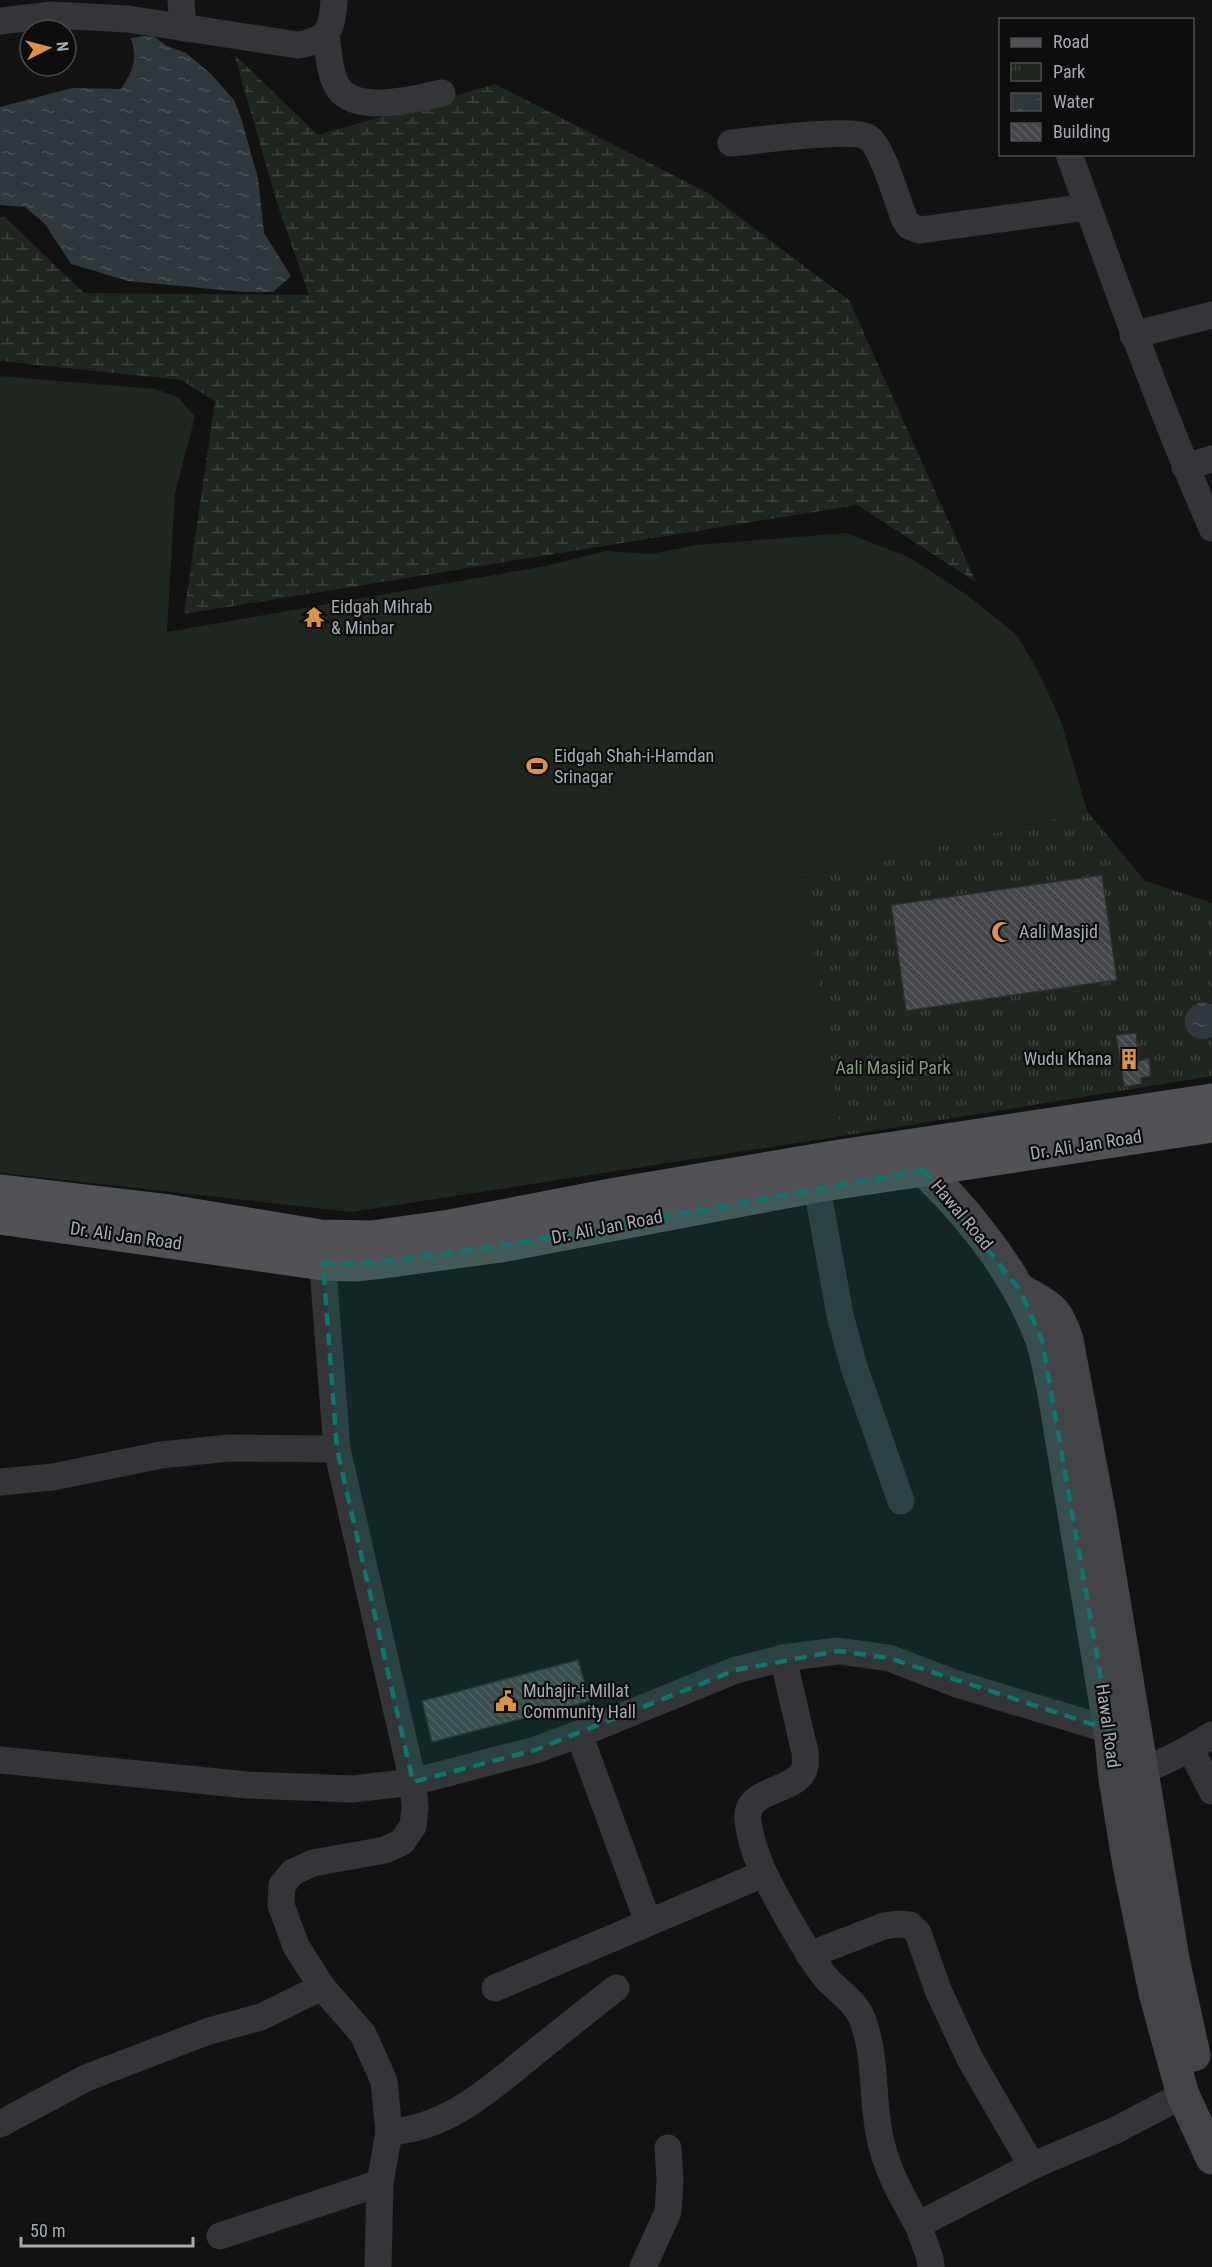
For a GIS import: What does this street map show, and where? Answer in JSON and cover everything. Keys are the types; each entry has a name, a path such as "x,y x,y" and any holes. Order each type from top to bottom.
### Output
{"main road":[{"name":"Dr. Ali Jan Road","path":"814,1174 924,1170 1104,1129 1212,1100"},
{"name":"Dr. Ali Jan Road","path":"0,1191 169,1211 322,1250 382,1262 511,1245 814,1174 898,1147 1104,1129 1212,1126"},
{"name":"Hawal Road","path":"898,1147 924,1170 973,1225 1020,1290 1042,1340 1053,1388 1110,1730 1128,1775"},
{"name":"Dr. Ali Jan Road","path":"0,1218 322,1250"},
{"name":"Hawal Road","path":"1020,1290 1053,1310 1061,1321 1067,1340 1100,1516 1128,1775 1129,1865 1155,1993 1197,2101 1212,2158"}],"street":[{"path":"181,0 183,28"},
{"path":"0,21 52,15 128,19 298,45 313,43 326,35 333,20 334,0"},
{"path":"326,35 334,78 340,90 354,99 374,103 400,102 442,93"},
{"path":"731,143 836,134 868,137 878,148 904,218 909,226 920,230 1088,207"},
{"path":"1070,156 1133,335 1185,467 1212,528"},
{"path":"1133,335 1212,315"},
{"path":"1185,467 1212,459"},
{"path":"814,1174 840,1315 854,1367 901,1501"},
{"path":"322,1250 337,1449 413,1782 415,1807 412,1826 402,1842 385,1850 313,1863 293,1872 282,1885 281,1905 296,1946 322,1988 363,2034 384,2081 389,2132 380,2183 378,2267"},
{"path":"0,1482 53,1477 172,1454 230,1448 337,1449"},
{"path":"0,1760 247,1785 353,1789 413,1782 535,1750 736,1670 783,1658 838,1651 889,1659 957,1684 1110,1730"},
{"path":"783,1658 805,1752 805,1767 798,1778 755,1800 747,1809 748,1822 764,1874 809,1955 827,1980 860,2014 868,2036 879,2133 885,2161 918,2225 931,2267"},
{"path":"579,1734 648,1922"},
{"path":"1128,1775 1201,1741 1212,1791"},
{"path":"495,1988 764,1874"},
{"path":"809,1955 884,1926 897,1923 910,1925 918,1933 938,1990 970,2059 1032,2166"},
{"path":"0,2124 86,2078 209,2031 261,2017 322,1988"},
{"path":"389,2132 409,2131 441,2120 479,2097 616,1988"},
{"path":"918,2225 1032,2166 1114,2131 1197,2101"},
{"path":"643,2267 668,2212 670,2181 668,2148"},
{"path":"220,2236 380,2183"}],"highlighted area":[{"path":"924,1170 1020,1290 1042,1340 1110,1730 889,1658 838,1651 736,1670 535,1750 413,1782 337,1449 323,1264 382,1262 501,1246"}],"green space":[{"path":"234,54 318,135 495,84 708,193 849,300 976,582 857,505 184,614 215,401 181,380 0,361 0,217 6,218 84,293 309,295 277,203"},
{"name":"Eidgah Shah-i-Hamdan Srinagar","path":"0,376 156,389 179,398 195,417 175,493 167,632 546,566 606,551 651,554 696,545 846,533 909,557 967,595 1017,635 1039,673 1061,721 1087,811 802,879 842,1136 352,1212 0,1173"},
{"name":"Aali Masjid Park","path":"1087,811 1145,881 1212,903 1212,1004 1191,1007 1187,1013 1186,1026 1193,1036 1205,1039 1212,1037 1212,1076 842,1136 802,879","holes":["1102,875 1117,980 906,1011 891,905","1136,1033 1139,1061 1149,1058 1151,1075 1141,1078 1116,1036"]}],"water":[{"path":"152,35 167,46 186,53 211,74 234,100 258,178 264,233 291,276 273,292 244,292 128,281 71,264 45,224 25,207 0,205 0,107 72,88 121,89 133,65 134,53 131,38"},
{"path":"1202,1002 1212,1004 1212,1037 1203,1039 1195,1038 1189,1033 1185,1020 1192,1006"}],"building":[{"name":"Aali Masjid","path":"1102,875 1117,980 906,1011 891,905"},
{"name":"Wudu Khana","path":"1136,1033 1139,1061 1149,1058 1151,1076 1141,1078 1142,1084 1124,1087 1116,1035"},
{"name":"Muhajir-i-Millat Community Hall","path":"578,1660 590,1701 432,1742 422,1701"}],"place":[{"name":"Eidgah Mihrab & Minbar","path":"314,617"},
{"name":"Eidgah Shah-i-Hamdan Srinagar","path":"537,766"},
{"name":"Aali Masjid","path":"1002,932"},
{"name":"Wudu Khana","path":"1129,1059"},
{"name":"Muhajir-i-Millat Community Hall","path":"506,1701"}]}
